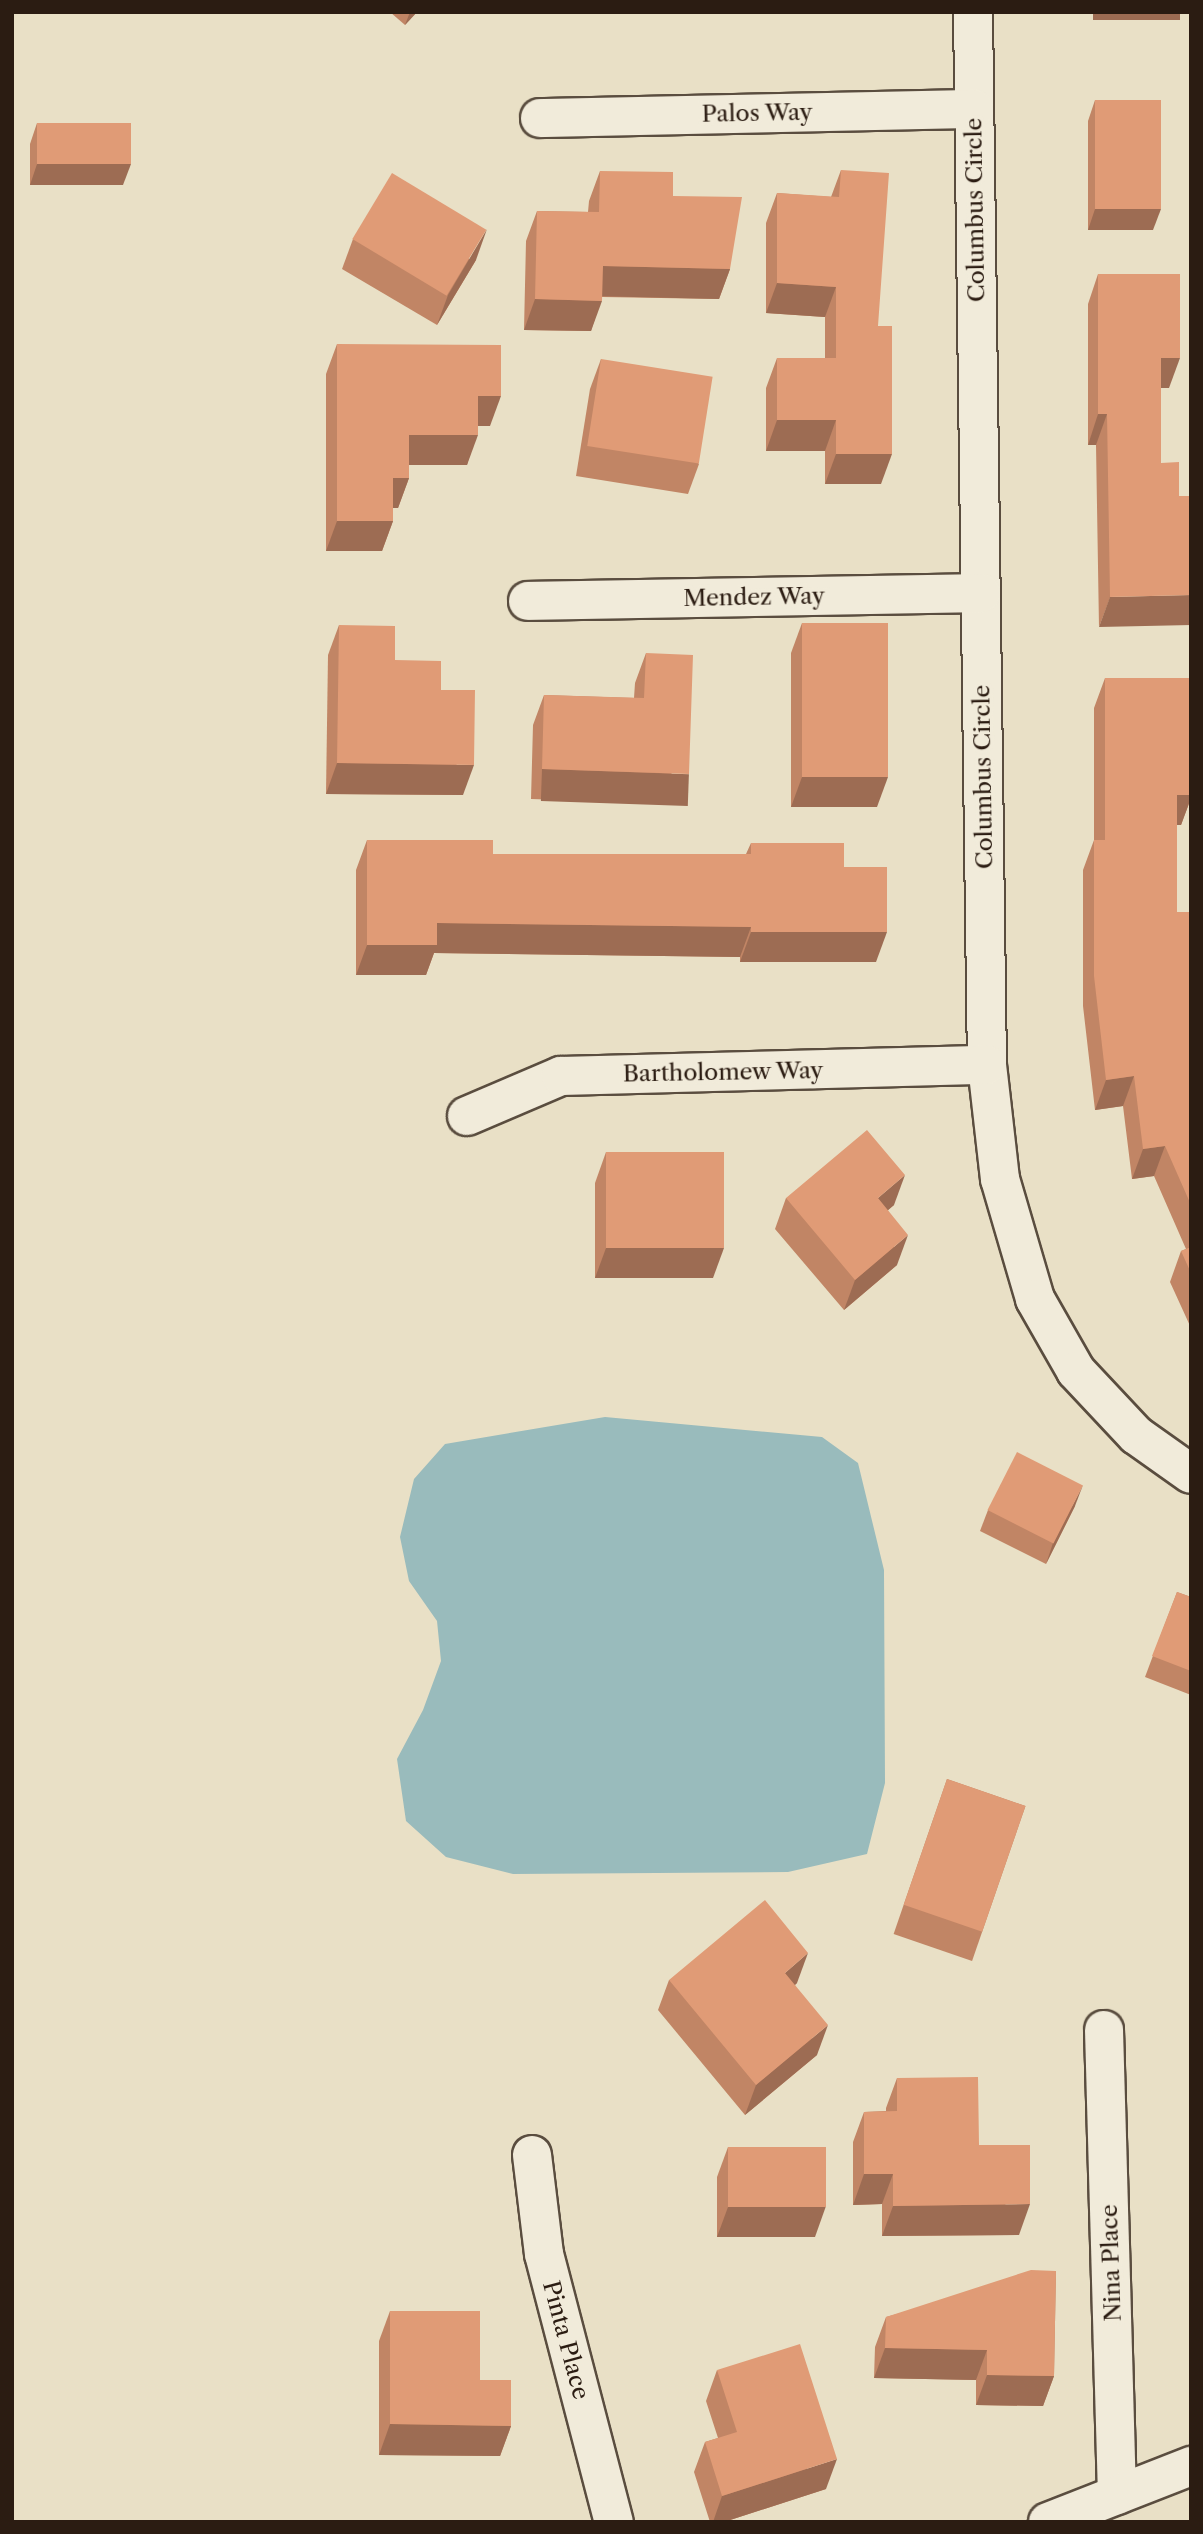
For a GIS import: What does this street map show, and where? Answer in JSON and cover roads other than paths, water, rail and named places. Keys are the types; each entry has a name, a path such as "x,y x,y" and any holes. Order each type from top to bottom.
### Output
{"street":[{"name":"Columbus Circle","path":"974,12 987,1065 1000,1179 1035,1299 1076,1371 1136,1435 1191,1474"},
{"name":"Palos Way","path":"540,118 974,109"},
{"name":"Mendez Way","path":"528,601 981,593"},
{"name":"Bartholomew Way","path":"467,1116 561,1076 987,1065"},
{"name":"Nina Place","path":"1104,2030 1117,2495"},
{"name":"Pinta Place","path":"532,2155 544,2254 614,2522"},
{"path":"1048,2522 1191,2466"}],"water":[{"path":"605,1417 822,1437 858,1463 884,1570 885,1783 867,1854 788,1872 513,1874 446,1857 406,1821 397,1759 423,1710 441,1661 437,1621 409,1581 400,1537 414,1479 445,1444"}]}
